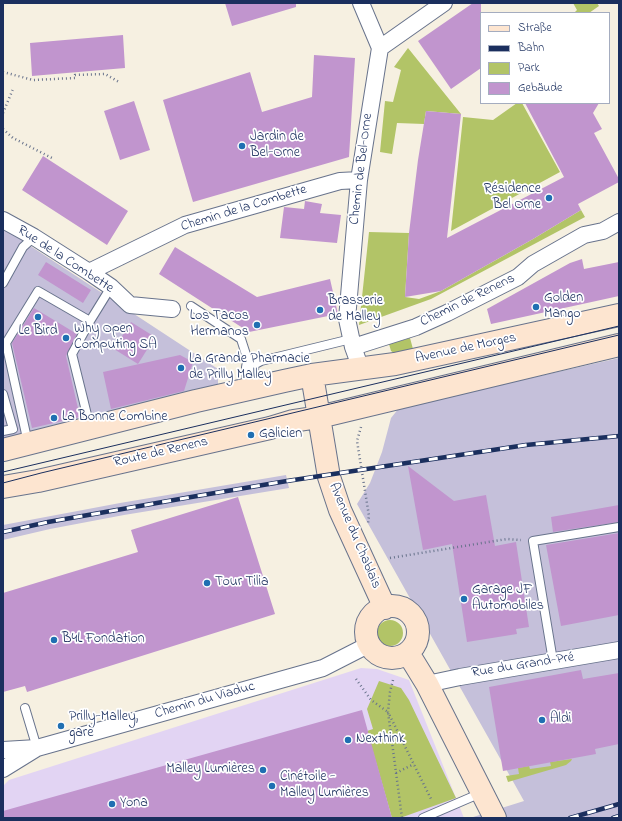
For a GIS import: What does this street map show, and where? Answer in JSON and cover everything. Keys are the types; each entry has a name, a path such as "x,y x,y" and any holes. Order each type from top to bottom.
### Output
{"main road":[{"name":"Avenue de Morges","path":"312,375 402,362 619,315"},
{"path":"318,417 619,345"},
{"path":"3,450 196,401 312,375"},
{"name":"Avenue du Chablais","path":"312,375 329,476 340,510 385,608"},
{"name":"Route de Renens","path":"3,487 281,426 293,421 318,417"},
{"path":"394,606 402,608 416,621 418,630 417,639 414,646 408,653 402,656 393,658 379,654 367,638 369,622 377,612 385,608 394,606"},
{"path":"408,653 427,684 495,818"}],"street":[{"path":"361,3 380,48 444,3"},
{"name":"Chemin de Bel-Orne","path":"352,343 347,319 359,180 380,48"},
{"name":"Chemin de la Combette","path":"89,272 185,225 340,181 359,180"},
{"name":"Rue de la Combette","path":"3,220 34,237 89,272 111,287 130,305 172,309"},
{"name":"Chemin de Renens","path":"352,343 416,326 446,313 518,278 533,264 584,235 603,231 619,222"},
{"path":"352,343 361,369"},
{"path":"250,367 251,389"},
{"name":"Chemin du Viaduc","path":"3,750 37,748 304,674 323,668 370,644"},
{"name":"Rue du Grand-Pré","path":"427,684 619,650"},
{"name":"Chemin du Viaduc","path":"3,769 37,748"}],"lane":[{"path":"3,283 24,247 34,237"},
{"path":"90,428 72,354 111,287"},
{"path":"28,444 6,343 38,291 90,321"},
{"path":"191,306 241,339 250,367"},
{"name":"Chemin de Renens","path":"250,367 261,361 352,343"},
{"path":"3,394 13,428 3,431"},
{"path":"553,661 533,540 619,527"},
{"path":"25,708 37,748"},
{"path":"423,818 483,793"}],"path":[{"path":"3,72 33,80 75,78 75,75 105,74 119,82"},
{"path":"3,113 13,89"},
{"path":"3,130 13,138 52,158"},
{"path":"362,423 357,441 369,516"},
{"path":"390,558 507,539 533,540"},
{"path":"356,679 371,700 388,712 438,812"},
{"path":"393,680 388,712 402,818"},
{"path":"396,773 414,764"}],"shaded area":[{"path":"3,228 218,369 218,387 3,446"},
{"path":"619,358 619,818 470,818 524,801 357,504 370,483 382,452 391,418 399,408"},
{"path":"286,475 289,488 124,515 50,529 3,540 3,525 120,503"},
{"path":"361,668 377,669 409,680 464,818 3,818 3,786 9,780"}],"green space":[{"path":"573,3 597,3 599,6 590,12 575,12 577,10"},
{"path":"408,48 461,114 426,111 424,124 397,123 392,154 380,152 385,101 393,102 401,70 394,67"},
{"path":"516,104 523,104 560,172 451,231 463,117 493,120"},
{"path":"581,210 585,217 431,299 359,325 369,232 409,233 405,297 419,299 441,291"},
{"path":"410,338 413,349 394,353 391,351 389,344"},
{"path":"390,620 399,624 403,633 399,642 390,646 381,642 377,633 381,624"},
{"path":"379,681 401,688 409,700 456,798 400,818 392,818 367,731 373,729 367,709"},
{"path":"572,759 566,765 508,782 506,776 519,774 518,768 529,766 530,769 551,766 550,762"}],"building":[{"path":"225,3 296,3 296,7 232,26"},
{"path":"473,3 481,3 480,69 451,89 418,41"},
{"path":"123,35 125,68 32,76 30,43"},
{"path":"314,55 355,58 349,157 193,202 163,100 250,72 262,112 312,97"},
{"path":"134,101 150,150 120,160 104,111"},
{"name":"Résidence Bel Orne","path":"526,104 598,104 593,113 602,129 594,133 619,179 619,182 578,204 581,210 441,291 405,297 409,233 426,111 461,114 447,238 564,177"},
{"path":"43,156 128,211 107,245 22,190"},
{"path":"305,201 322,204 320,213 341,215 337,243 280,238 284,207 304,209"},
{"path":"175,247 257,297 330,279 338,314 249,332 159,274"},
{"path":"582,259 584,269 619,262 619,296 491,324 487,309 570,263"},
{"path":"46,262 91,290 83,303 38,275"},
{"path":"34,308 77,334 66,356 80,417 32,428 12,343"},
{"path":"131,322 155,337 138,364 114,349"},
{"path":"180,355 193,362 184,391 111,409 103,372"},
{"path":"408,466 454,501 486,495 495,546 516,542 529,627 516,629 517,634 467,642 452,544 423,550"},
{"path":"238,497 275,614 27,692 25,686 3,692 3,593 138,552 131,530"},
{"path":"619,505 619,522 553,532 551,517"},
{"path":"619,533 619,615 561,626 546,545"},
{"name":"Aldi","path":"581,670 583,679 619,673 619,744 595,749 596,754 503,771 489,687"},
{"name":"Malley Lumières","path":"362,710 392,818 3,818 3,811"}],"tram line":[{"path":"3,472 619,326"},
{"path":"3,483 619,335"}],"railway":[{"path":"3,532 48,522 287,481 526,445 619,436"},
{"path":"570,818 619,804"},
{"path":"613,818 619,816"}],"place":[{"name":"Jardin de Bel-Orne","path":"242,146"},
{"name":"Résidence Bel Orne","path":"549,198"},
{"name":"Golden Mango","path":"536,307"},
{"name":"Brasserie de Malley","path":"320,310"},
{"name":"Le Bird","path":"38,317"},
{"name":"Los Tacos Hermanos","path":"257,325"},
{"name":"Why Open Computing SA","path":"66,338"},
{"name":"La Grande Pharmacie de Prilly Malley","path":"181,368"},
{"name":"La Bonne Combine","path":"54,418"},
{"name":"Galicien","path":"251,435"},
{"name":"Tour Tilia","path":"207,583"},
{"name":"Garage JF Automobiles","path":"464,599"},
{"name":"B4L Fondation","path":"54,640"},
{"name":"Aldi","path":"542,720"},
{"name":"Prilly-Malley, gare","path":"61,726"},
{"name":"Nexthink","path":"348,740"},
{"name":"Malley Lumières","path":"263,770"},
{"name":"Cinétoile - Malley Lumières","path":"272,786"},
{"name":"Yona","path":"112,804"}]}
